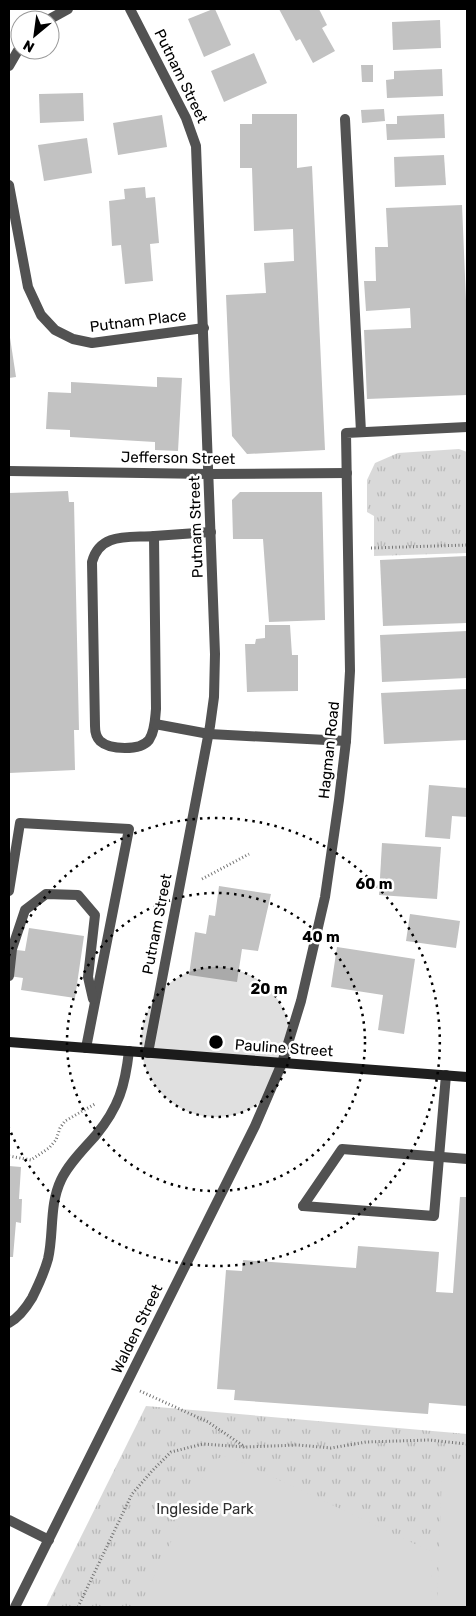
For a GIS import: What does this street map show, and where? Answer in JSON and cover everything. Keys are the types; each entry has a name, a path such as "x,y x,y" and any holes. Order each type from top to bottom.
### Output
{"main road":[{"name":"Pauline Street","path":"9,1042 467,1077"}],"street":[{"name":"Putnam Street","path":"130,9 186,118 196,146 204,328 215,684 209,734 148,1053"},
{"path":"345,119 361,432 467,427"},
{"name":"Putnam Place","path":"9,185 28,287 41,315 55,330 73,339 92,343 204,328"},
{"name":"Hagman Road","path":"282,1063 301,1001 318,931 332,848 346,741 351,652 346,433 361,432"},
{"name":"Jefferson Street","path":"9,471 208,474 347,473"},
{"path":"154,536 156,699 154,724 148,740 140,746 107,745 98,738 94,726 91,569 94,554 107,540 154,536 211,532"},
{"path":"154,724 209,734 346,741"},
{"path":"9,891 20,823 129,829 86,1048"},
{"path":"9,976 12,949 26,910 46,894 78,894 95,915 88,977 94,1005"},
{"path":"9,1323 26,1307 38,1286 48,1259 53,1210 61,1181 78,1155 97,1133 115,1107 124,1088 129,1051"},
{"name":"Walden Street","path":"16,1607 255,1126 282,1063"},
{"path":"446,1076 440,1157 434,1216 303,1206 342,1149 440,1157 467,1159"},
{"path":"9,1520 49,1540"}],"path":[{"path":"371,548 467,546"},
{"path":"202,879 249,854"},
{"path":"9,1156 32,1160 49,1148 56,1140 60,1128 65,1122 95,1105 97,1099"},
{"path":"127,1384 161,1402 208,1422 245,1447"},
{"path":"78,1607 132,1494 171,1452 203,1444 245,1447 298,1445 331,1448 366,1442 429,1440 467,1444"}],"green space":[{"path":"459,449 467,452 467,553 374,556 374,516 367,512 367,480 375,463 398,453"},
{"name":"Ingleside Park","path":"146,1406 467,1434 467,1607 46,1607"},
{"path":"228,1456 432,1552 431,1607 139,1607 211,1460"},
{"path":"442,1474 467,1475 467,1607 437,1607"}],"building":[{"path":"215,9 231,45 204,57 188,19"},
{"path":"279,9 319,9 327,25 322,28 335,51 313,63 300,39 296,41"},
{"path":"440,20 441,48 393,50 392,22"},
{"path":"254,53 267,83 224,102 211,71"},
{"path":"361,65 373,65 373,82 362,82"},
{"path":"442,69 443,96 387,98 386,80 394,79 394,71"},
{"path":"83,93 84,121 40,123 39,94"},
{"path":"384,109 385,121 362,123 361,110"},
{"path":"252,114 297,114 297,168 312,166 325,450 247,454 232,436 226,295 266,293 264,263 294,261 293,229 254,231 252,168 240,168 240,124 252,124"},
{"path":"444,114 445,138 387,140 386,124 397,124 397,116"},
{"path":"162,115 167,147 118,155 113,123"},
{"path":"87,138 92,173 44,181 38,145"},
{"path":"444,155 446,185 395,187 394,157"},
{"path":"145,187 146,198 155,197 159,243 150,244 153,281 125,284 121,245 112,246 109,201 125,199 124,189"},
{"path":"462,205 467,324 467,395 367,399 364,330 411,328 410,308 366,311 364,281 376,281 375,247 388,247 386,208"},
{"path":"9,331 16,377 9,378"},
{"path":"157,377 182,378 178,451 155,450 155,442 70,437 70,430 46,429 48,392 71,393 71,382 157,387"},
{"path":"68,491 69,502 74,502 79,730 74,730 75,770 9,773 9,493"},
{"path":"240,492 322,492 325,620 269,622 263,539 233,539 232,500"},
{"path":"467,556 467,623 383,626 380,560"},
{"path":"265,625 290,625 292,655 298,655 298,691 247,692 245,644 255,644 256,639 265,638"},
{"path":"467,631 467,678 382,682 380,635"},
{"path":"467,689 467,740 384,744 381,693"},
{"path":"429,785 467,788 467,817 452,816 450,839 425,837"},
{"path":"382,843 441,847 437,899 379,895"},
{"path":"219,886 271,894 258,951 242,949 237,982 189,975 195,932 206,934 209,915 215,916"},
{"path":"410,914 460,921 456,948 406,941"},
{"path":"29,928 84,936 75,998 21,990 23,978 9,976 9,949 25,951"},
{"path":"337,947 415,959 404,1034 378,1030 383,995 331,987"},
{"path":"9,1166 21,1167 19,1199 22,1199 21,1223 16,1222 13,1257 9,1257"},
{"path":"460,1197 467,1197 467,1406 429,1403 428,1414 234,1400 235,1390 217,1389 226,1270 242,1271 243,1260 356,1268 358,1246 439,1252 436,1292 453,1293"}]}
